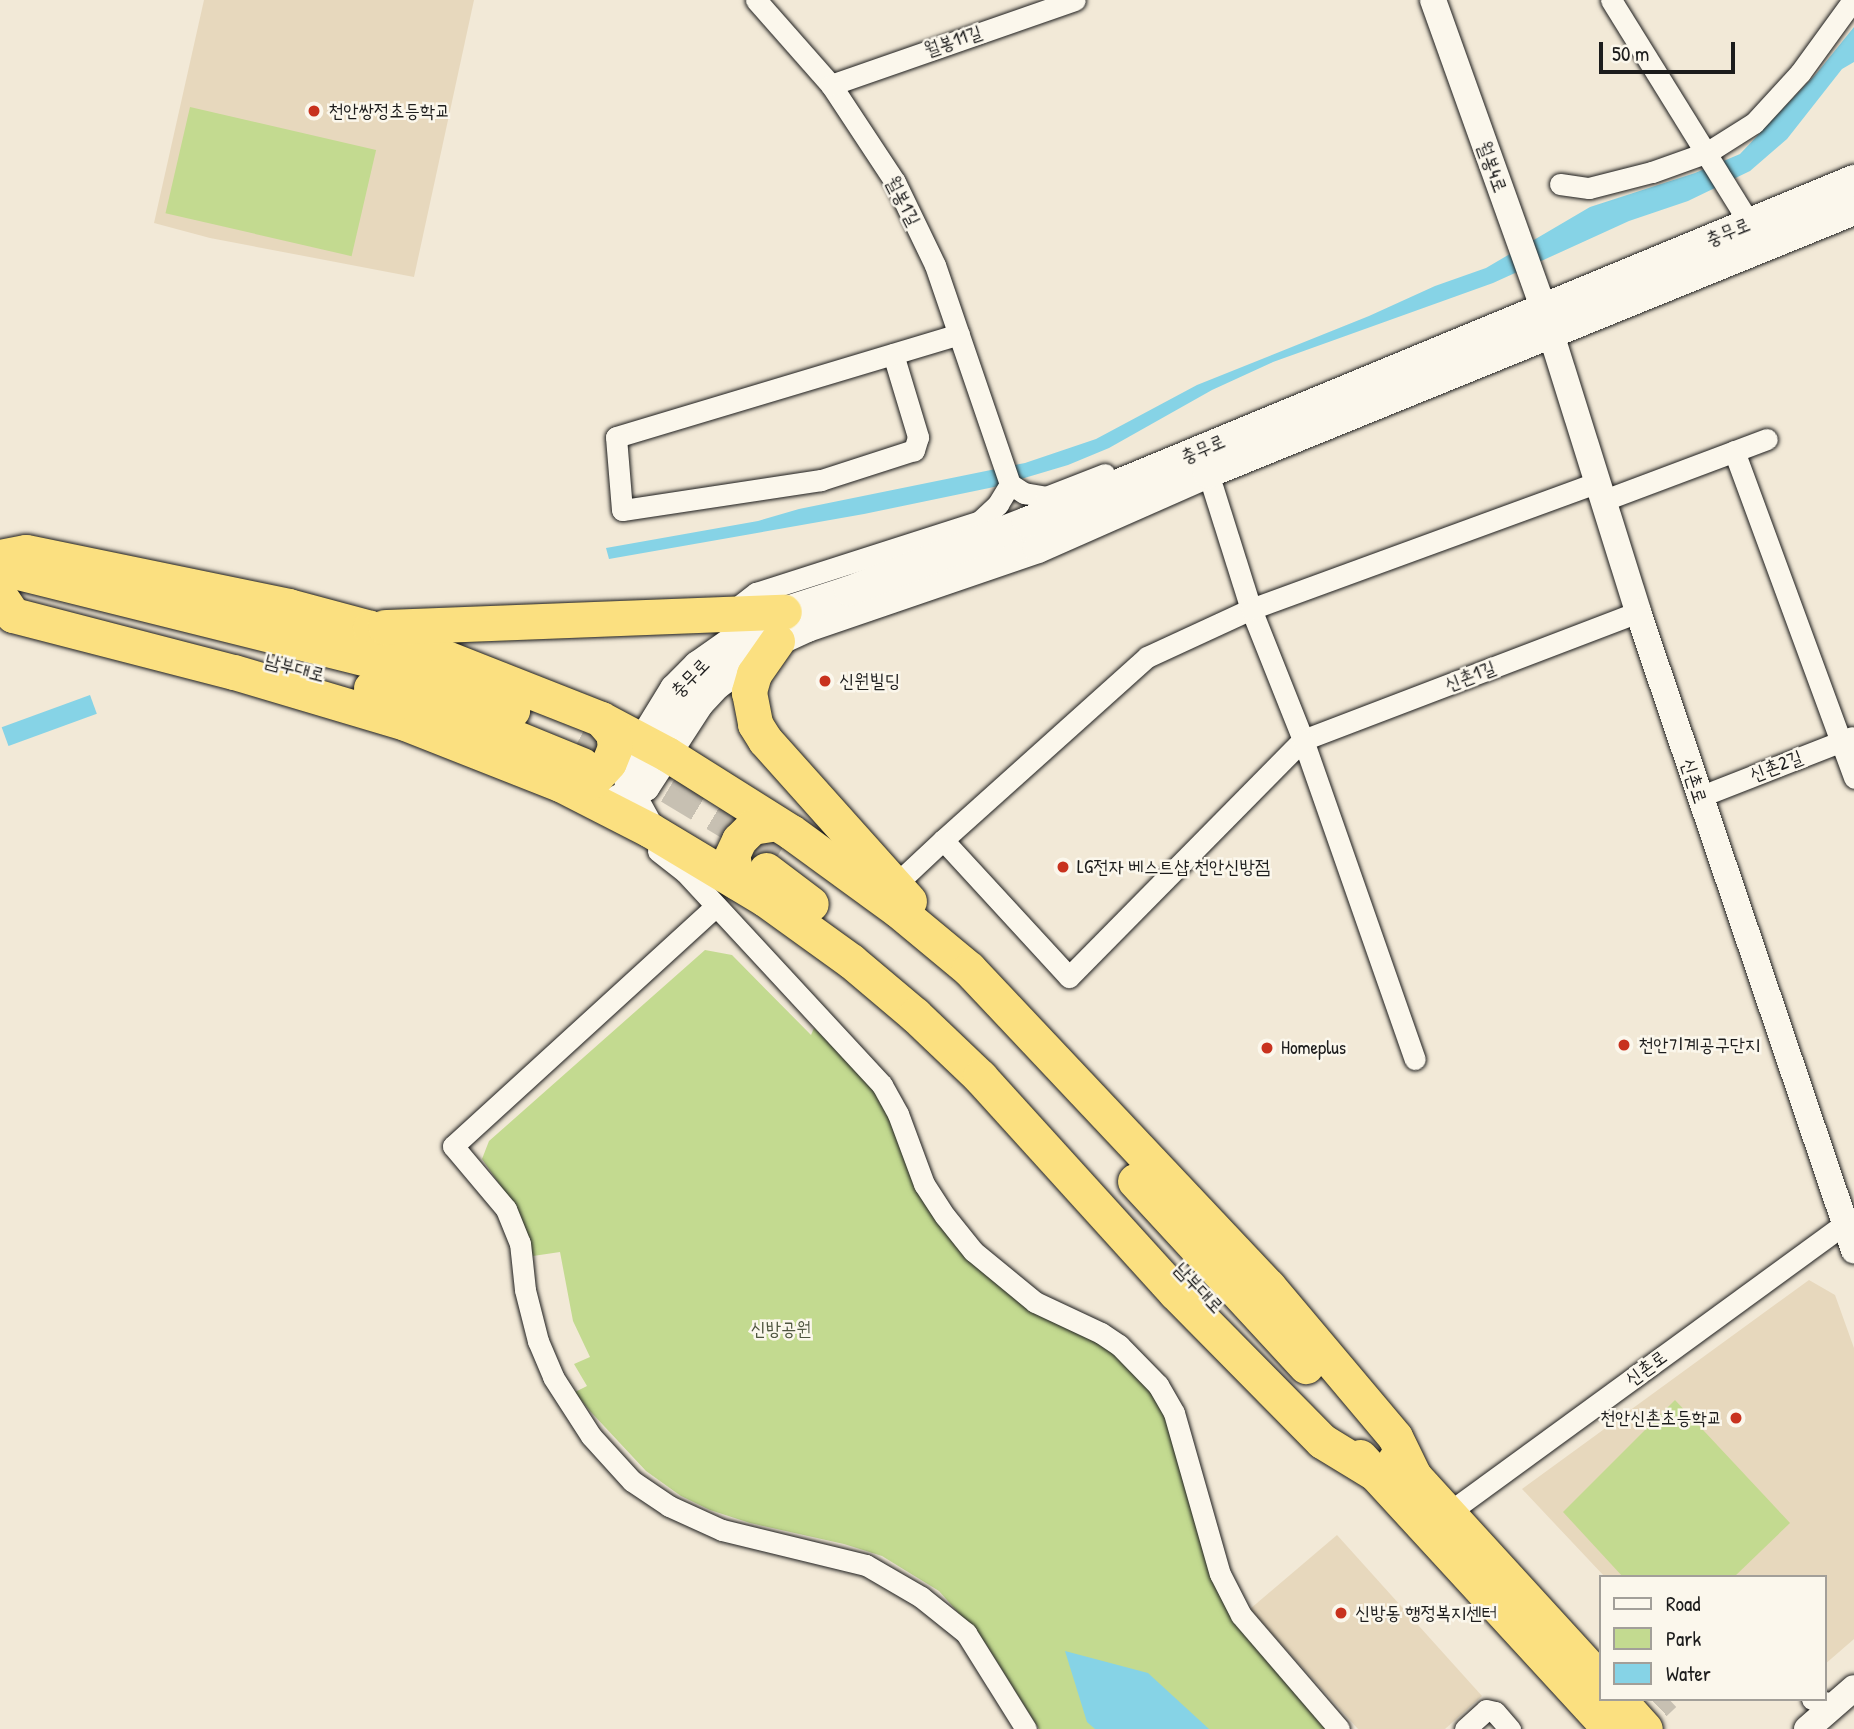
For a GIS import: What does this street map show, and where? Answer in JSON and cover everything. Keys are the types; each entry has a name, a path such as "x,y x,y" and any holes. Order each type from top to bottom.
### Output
{"highway":[{"path":"0,557 26,552 288,606 370,628 581,752 616,799 650,830 898,911 969,969"},
{"name":"남부대로","path":"0,566 26,576 403,668 581,752"},
{"path":"0,596 13,615 234,672 405,723 581,752 654,747 755,866 851,961 915,1015 980,1077 1183,1301 1322,1441 1376,1474 1610,1729"},
{"name":"남부대로","path":"0,596 213,647 404,698 581,752"},
{"path":"370,628 728,614 780,627 754,674 749,692 755,724 765,740 969,969 1268,1286 1395,1437 1414,1476"},
{"name":"남부대로","path":"755,866 872,914 1006,1037 1271,1329 1381,1447 1414,1476 1598,1678"},
{"path":"1620,1701 1645,1729"}],"main road":[{"name":"충무로","path":"616,799 645,786 654,747 675,689 698,666 752,628 807,627 1038,548 1546,321 1749,223 1854,180"},
{"name":"충무로","path":"780,627 849,591 1015,527 1376,377 1546,321 1854,210"}],"street":[{"name":"월봉11길","path":"831,85 1012,10 1075,0"},
{"name":"월봉4로","path":"1433,0 1546,321"},
{"path":"1611,0 1749,223"},
{"path":"1560,184 1589,188 1710,156 1754,124 1774,105 1853,0"},
{"name":"월봉1길","path":"762,2 831,85 895,182 935,265 1010,484"},
{"name":"신촌로","path":"1546,321 1699,797 1854,1250"},
{"path":"893,354 918,437 914,450 821,480 622,510 616,437 959,334"},
{"path":"728,614 756,593 980,521 998,504 1010,484 1024,493 1046,497 1253,414 1339,384 1376,377"},
{"path":"895,885 1147,657 1251,609 1599,492 1767,439"},
{"path":"1734,451 1847,739 1854,778"},
{"path":"1208,473 1251,609 1303,740 1415,1059"},
{"name":"신촌1길","path":"943,840 1069,977 1303,740 1638,612"},
{"path":"368,712 422,739 584,808 631,834 685,872 755,866"},
{"name":"신촌2길","path":"1699,797 1847,739"},
{"path":"650,830 685,872"},
{"path":"755,866 453,1146 506,1209 520,1243 525,1290 538,1341 553,1377 591,1436 632,1481 669,1506 722,1530 866,1565 921,1597 966,1633 1026,1729"},
{"path":"755,866 882,1085 898,1115 924,1184 944,1216 974,1251 1035,1302 1101,1333 1119,1345 1158,1385 1174,1413 1220,1574 1241,1615 1339,1729"},
{"name":"신촌로","path":"1448,1513 1845,1224"},
{"path":"1807,1729 1834,1697"},
{"path":"1465,1729 1486,1710 1494,1712 1510,1729"}],"shaded area":[{"name":"천안쌍정초등학교","path":"204,0 474,0 414,277 210,238 154,223"},
{"name":"천안신촌초등학교","path":"1809,1280 1835,1295 1854,1348 1854,1639 1826,1663 1826,1575 1603,1575 1522,1489"},
{"path":"1337,1535 1482,1696 1445,1729 1358,1729 1250,1609"}],"green space":[{"path":"190,107 376,150 352,256 165,213"},
{"name":"신방공원","path":"705,950 732,955 811,1035 814,1028 873,1086 928,1201 1087,1333 1122,1357 1151,1386 1168,1418 1220,1590 1327,1729 1039,1729 986,1644 939,1591 882,1556 844,1544 750,1523 710,1510 681,1496 646,1471 590,1411 575,1392 587,1386 574,1364 590,1357 573,1321 560,1252 533,1256 528,1238 505,1192 482,1159 489,1141"},
{"path":"1675,1400 1790,1523 1736,1575 1621,1575 1563,1512"}],"water":[{"path":"1854,27 1854,62 1842,69 1787,139 1750,171 1688,201 1629,221 1493,283 1273,362 1212,390 1109,448 1068,465 994,487 864,514 609,559 606,548 758,521 799,509 1025,463 1096,439 1197,385 1369,316 1435,286 1486,268 1590,207 1695,173 1740,154 1816,74"},
{"path":"90,695 97,714 9,746 2,727"},
{"path":"1065,1651 1148,1673 1209,1729 1095,1729 1087,1722"}],"tunnel":[{"path":"579,739 670,786 780,852"},
{"path":"1637,1729 1667,1701"}],"place":[{"name":"천안쌍정초등학교","path":"314,111"},
{"name":"신원빌딩","path":"825,681"},
{"name":"LG전자 베스트샵 천안신방점","path":"1063,867"},
{"name":"천안기계공구단지","path":"1624,1045"},
{"name":"Homeplus","path":"1267,1048"},
{"name":"천안신촌초등학교","path":"1736,1418"},
{"name":"신방동 행정복지센터","path":"1341,1613"}]}
